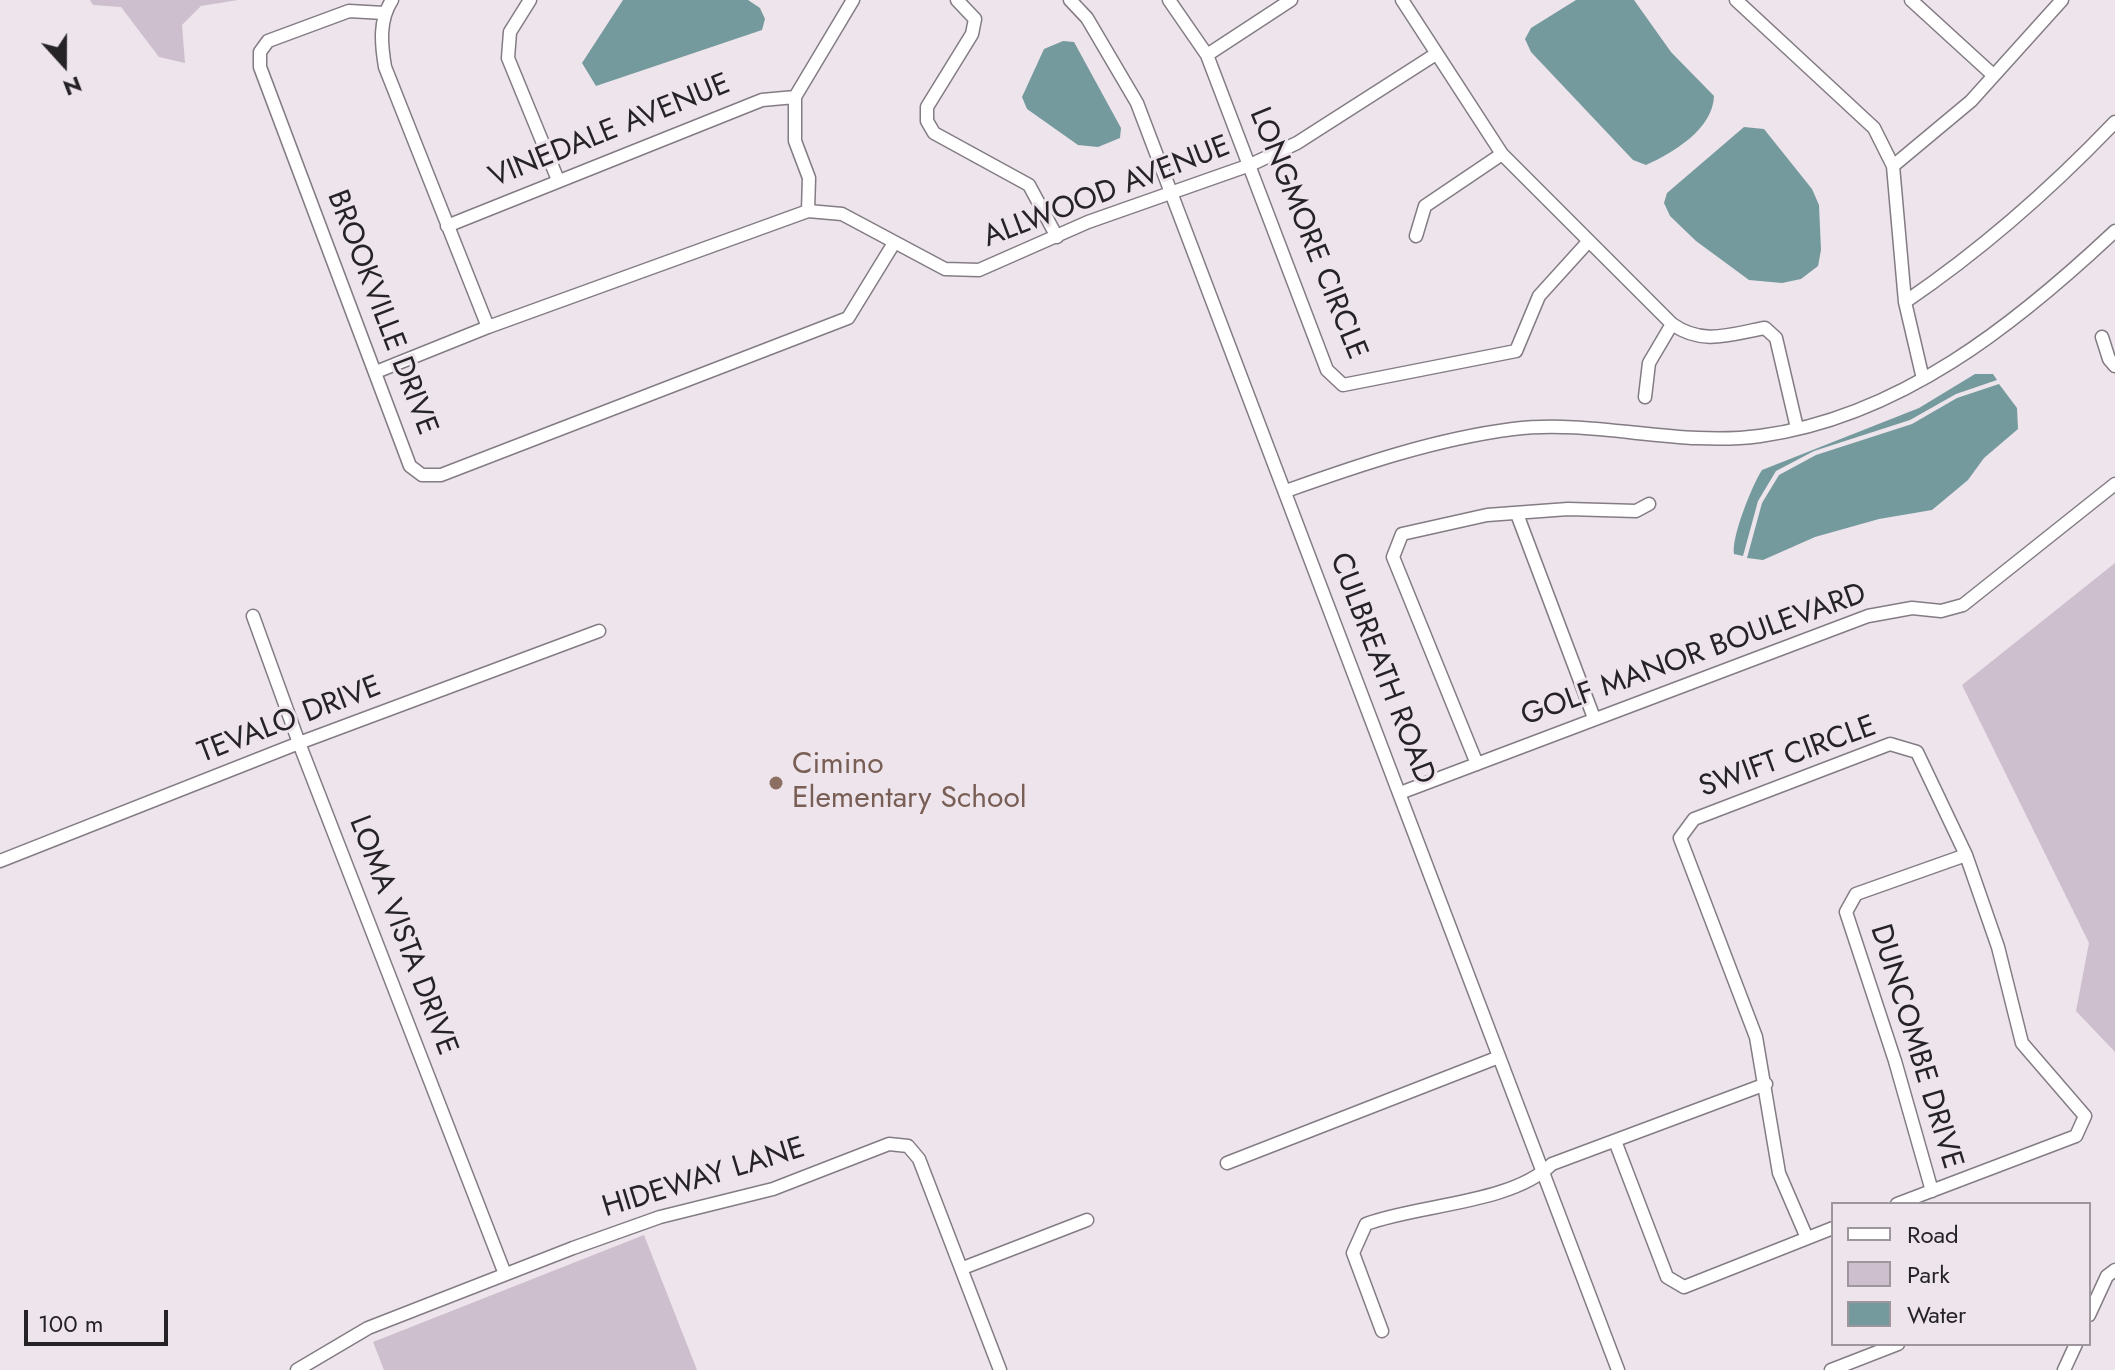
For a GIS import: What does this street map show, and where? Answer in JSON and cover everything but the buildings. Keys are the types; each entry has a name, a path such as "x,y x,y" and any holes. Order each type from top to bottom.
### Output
{"street":[{"path":"392,0 384,13 381,44 385,67 488,327"},
{"path":"530,0 510,32 508,58 558,180"},
{"path":"808,211 809,178 795,141 795,97 853,0"},
{"path":"957,0 975,19 972,34 927,107 927,121 934,133 1029,185 1057,237"},
{"name":"CULBREATH ROAD","path":"1070,0 1087,18 1137,103 1172,190 1618,1370"},
{"name":"LONGMORE CIRCLE","path":"1169,0 1207,55 1327,370 1343,385 1516,351 1539,296 1587,243"},
{"path":"1207,55 1291,0"},
{"path":"1402,0 1502,154 1587,243 1672,324 1688,335 1706,339 1765,328 1776,338 1797,428"},
{"path":"1736,0 1874,128 1893,166 1905,302 1923,379"},
{"path":"1911,0 1992,74"},
{"path":"1893,166 1971,101 1992,74 2062,0"},
{"name":"BROOKVILLE DRIVE","path":"384,13 349,11 268,41 260,52 260,67 410,466 422,475 441,475 848,318 894,243"},
{"name":"ALLWOOD AVENUE","path":"376,372 488,327 808,211 842,214 945,269 979,270 1172,190 1250,165 1297,143 1436,54"},
{"name":"VINEDALE AVENUE","path":"447,226 762,100 795,97"},
{"path":"1905,302 1969,258 2049,191 2115,122"},
{"path":"1416,236 1425,206 1502,154"},
{"path":"1286,491 1379,458 1514,429 1621,430 1716,440 1797,428 1854,411 1923,379 1983,342 2040,299 2115,231"},
{"path":"1645,397 1649,363 1672,324"},
{"path":"2102,337 2109,359 2115,366"},
{"name":"GOLF MANOR BOULEVARD","path":"1400,793 1868,616 1912,608 1941,611 1963,605 2115,484"},
{"path":"1477,764 1393,557 1402,534 1487,515 1568,509 1636,511 1649,504"},
{"path":"1517,514 1594,718"},
{"name":"LOMA VISTA DRIVE","path":"253,616 299,743 505,1274"},
{"name":"TEVALO DRIVE","path":"0,861 299,743 599,631"},
{"name":"SWIFT CIRCLE","path":"1807,1238 1779,1173 1756,1037 1680,838 1694,819 1890,744 1917,752 1966,855 1998,947 2022,1043 2085,1116 2076,1136 1902,1202"},
{"name":"DUNCOMBE DRIVE","path":"1932,1191 1895,1061 1846,912 1856,894 1966,855"},
{"path":"1227,1163 1499,1057"},
{"path":"1382,1331 1353,1253 1366,1224 1397,1212 1479,1199 1543,1173 1552,1164 1766,1084"},
{"path":"1615,1141 1667,1277 1684,1287 1831,1229"},
{"name":"HIDEWAY LANE","path":"297,1370 368,1328 505,1274 660,1217 773,1189 889,1144 908,1146 919,1159 1000,1370"},
{"path":"963,1268 1087,1220"},
{"path":"2091,1311 2107,1276 2115,1270"},
{"path":"1836,1369 1893,1346"},
{"path":"2064,1370 2075,1346"}],"green space":[{"path":"90,0 238,0 201,6 182,25 185,63 159,57 121,7 93,5"},
{"path":"2115,563 2115,1052 2076,1011 2089,943 1962,685"},
{"path":"644,1235 697,1370 384,1370 373,1342"}],"water":[{"path":"623,0 748,0 760,8 765,19 762,30 596,86 582,63"},
{"path":"1576,0 1634,0 1671,52 1714,96 1707,119 1679,147 1646,165 1633,160 1531,52 1525,39 1531,28"},
{"path":"1063,41 1074,42 1121,128 1120,138 1098,147 1078,145 1027,109 1022,97 1044,49"},
{"path":"1744,127 1764,129 1812,189 1819,205 1821,250 1818,266 1801,279 1782,283 1749,280 1696,241 1670,216 1664,203 1667,193"},
{"path":"1975,374 1993,374 1997,380 1956,394 1910,420 1814,451 1776,471 1758,501 1743,556 1734,554 1743,512 1762,470 1919,408"},
{"path":"1999,384 2017,408 2018,429 1984,458 1968,480 1932,510 1879,519 1815,537 1763,560 1747,558 1762,503 1779,475 1816,455 1912,424 1957,398"}],"place":[{"name":"Cimino Elementary School","path":"776,783"}]}
